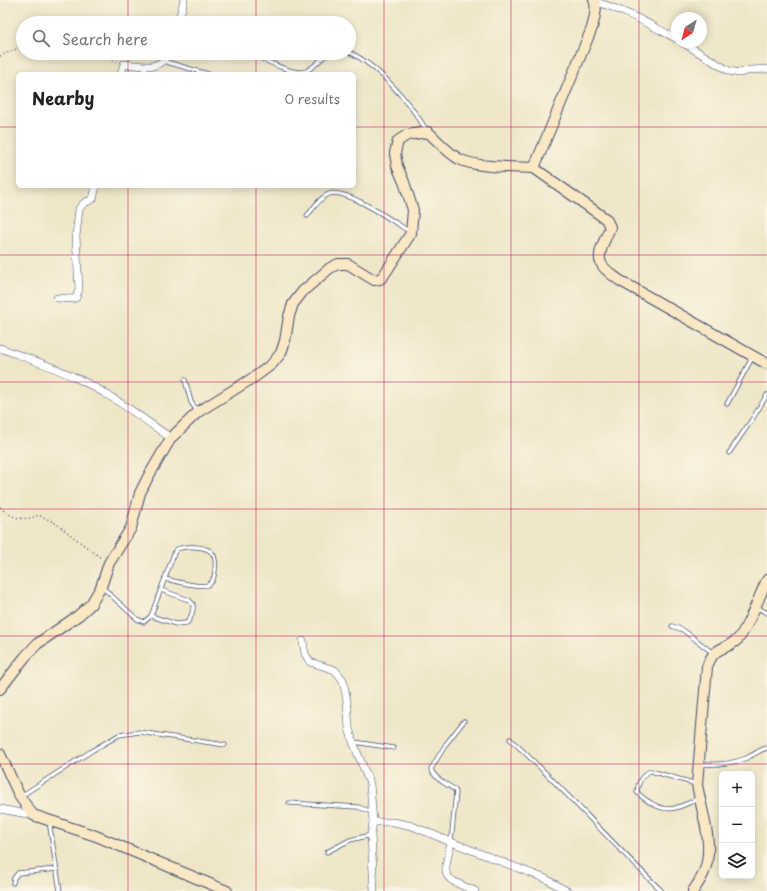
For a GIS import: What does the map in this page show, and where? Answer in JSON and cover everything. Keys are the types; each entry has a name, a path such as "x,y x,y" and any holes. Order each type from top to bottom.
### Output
{"street":[{"path":"180,16 184,0"},
{"path":"534,168 592,28 596,14 595,1 643,20 671,36"},
{"path":"692,48 729,71 739,73 750,70 767,69"},
{"path":"122,72 124,64 154,67 164,61"},
{"path":"0,689 37,644 79,615 91,604 101,587 109,563 132,528 140,493 172,438 198,412 256,376 272,364 281,353 293,304 304,291 330,268 338,264 348,264 374,280 380,279 384,275 411,233 413,210 397,166 395,152 398,141 407,135 428,132 457,158 467,162 493,166 534,168 606,219 610,227 600,253 601,263 608,271 620,280 767,364"},
{"path":"57,298 73,299 76,298 78,294 79,281 76,236 79,209 84,203 93,199 96,188"},
{"path":"0,348 74,376 111,397 172,438"},
{"path":"693,891 705,871 708,856 707,828 697,784 707,667 713,653 732,644 745,628 767,580"},
{"path":"303,641 305,654 310,662 335,670 342,680 347,701 349,728 370,784 373,813 371,835 374,891"},
{"path":"0,754 20,797 33,815"},
{"path":"0,809 33,815 96,836 227,891"},
{"path":"373,822 394,822 412,826 546,880 567,891"},
{"path":"451,842 445,872 448,878 475,891"}],"lane":[{"path":"356,55 381,75 399,93 417,113 428,132"},
{"path":"265,60 285,69 297,72"},
{"path":"305,72 320,60"},
{"path":"164,61 201,72"},
{"path":"307,216 322,198 328,194 337,193 352,198 411,233"},
{"path":"727,404 754,356"},
{"path":"185,380 191,402 198,412"},
{"path":"729,453 752,421 767,395"},
{"path":"101,587 144,622 151,616 177,549 201,548 208,550 214,555 216,564 214,579 209,585 188,584 166,578"},
{"path":"151,616 176,624 187,623 190,619 194,608 193,604 189,600 161,590"},
{"path":"755,606 767,613"},
{"path":"672,626 683,630 713,653"},
{"path":"451,842 456,792 432,773 431,769 446,744 464,721"},
{"path":"20,797 93,750 120,735 139,732 225,745"},
{"path":"510,739 548,775 637,868 662,891"},
{"path":"353,742 394,748"},
{"path":"699,764 715,765 732,763 746,758 759,750 767,748"},
{"path":"697,784 651,771 646,772 642,778 637,792 641,797 656,806 667,810 674,809 699,798"},
{"path":"290,803 358,807 373,813"},
{"path":"49,820 60,891"},
{"path":"327,852 350,840 371,835"},
{"path":"13,883 14,878 18,873 57,869"}],"path":[{"path":"0,56 16,49"},
{"path":"112,60 124,64"},
{"path":"0,507 6,513 17,518 31,519 38,515 54,522 109,563"}]}
